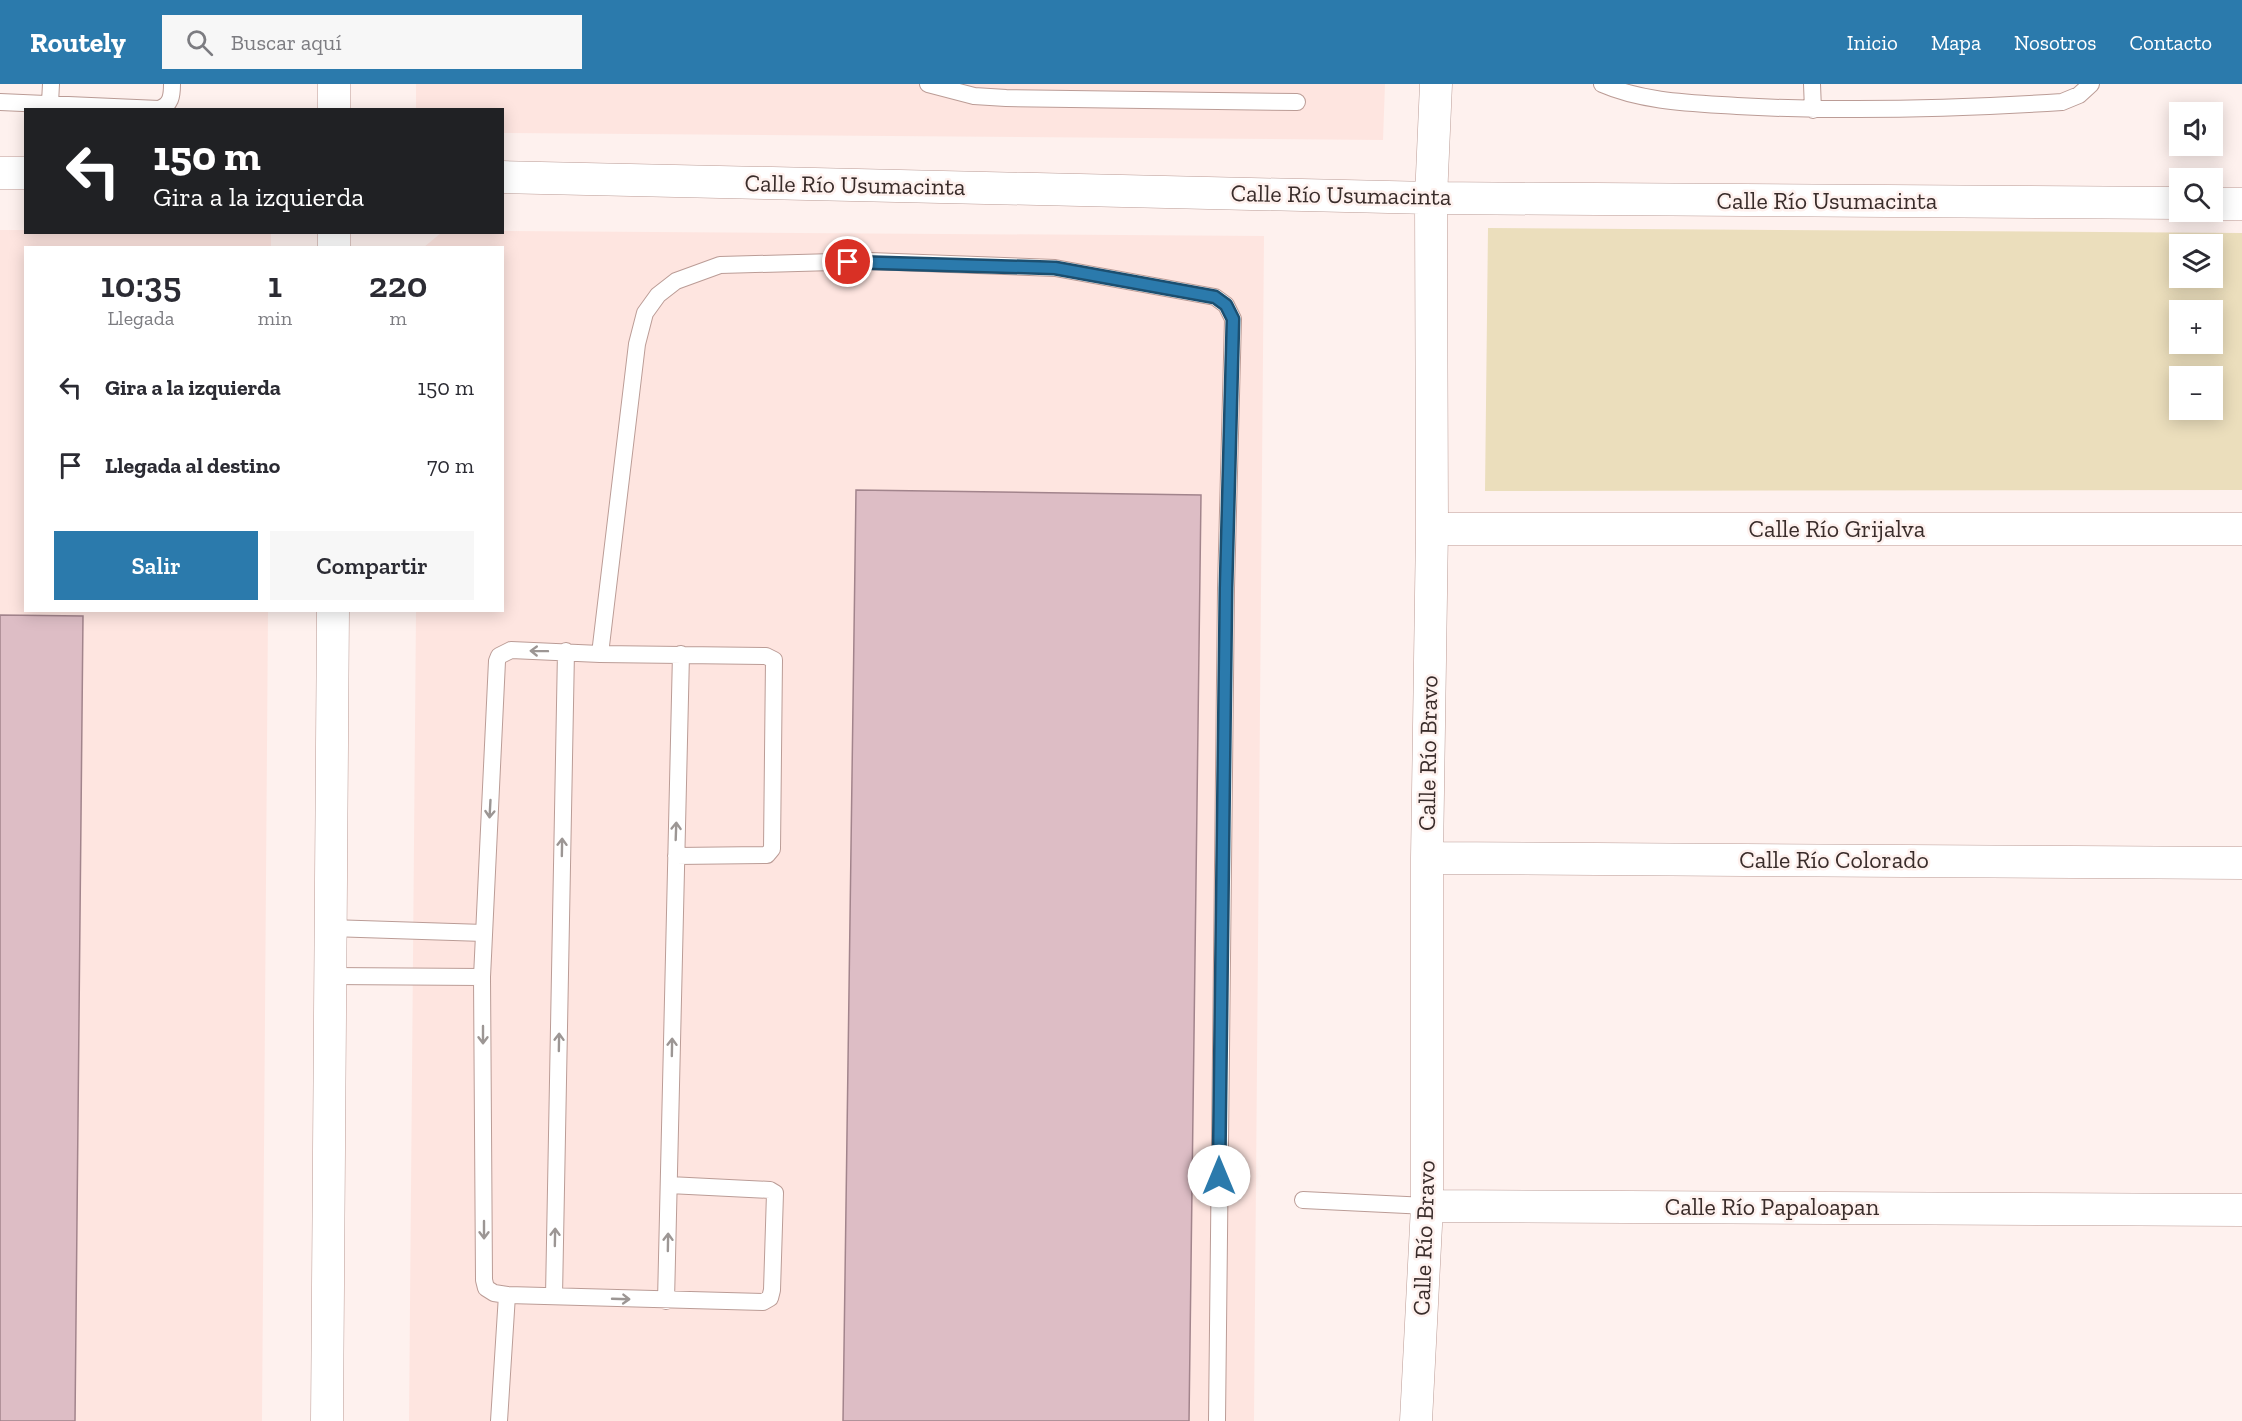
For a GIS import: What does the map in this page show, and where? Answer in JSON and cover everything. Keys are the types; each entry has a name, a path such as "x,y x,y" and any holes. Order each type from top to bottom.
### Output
{"street":[{"path":"334,84 334,108"},
{"name":"Calle Río Bravo","path":"1416,1421 1427,1206 1427,858 1432,529 1431,198 1436,84"},
{"path":"0,173 24,173"},
{"name":"Calle Río Usumacinta","path":"504,177 1431,198 2169,203"},
{"path":"2223,204 2242,204"},
{"name":"Calle Río Grijalva","path":"1432,529 2242,529"},
{"path":"327,1421 333,612"},
{"name":"Calle Río Colorado","path":"1427,858 2242,863"},
{"name":"Calle Río Papaloapan","path":"1427,1206 2242,1209"}],"lane":[{"path":"50,103 51,84"},
{"path":"162,108 170,100 172,84"},
{"path":"928,84 974,96 1006,98 1297,102"},
{"path":"1602,84 1652,99 1813,110 1911,109 2062,102 2079,95 2091,84"},
{"path":"1812,84 1813,110"},
{"path":"0,102 141,108"},
{"path":"600,654 637,344 645,313 658,295 676,281 720,265 870,261 1055,268 1215,297 1226,305 1233,319 1226,588 1217,1421"},
{"path":"669,1185 770,1190 775,1193 770,1298 763,1302 507,1295 494,1293 486,1288 484,1280 482,977 499,656 511,650 600,654 766,656 774,660 772,849 767,855 676,856"},
{"path":"554,1296 566,651"},
{"path":"666,1300 681,654"},
{"path":"330,928 484,933"},
{"path":"330,976 482,977"},
{"name":"Calle Río Papaloapan","path":"1303,1200 1427,1206"},
{"path":"499,1421 507,1295"}],"shaded area":[{"path":"416,84 1385,84 1383,140 504,133 504,108 416,108"},
{"path":"1488,228 2242,233 2242,490 1485,491"},
{"path":"0,230 24,230 24,234 271,234 271,246 24,246 24,612 268,612 262,1421 0,1421"},
{"path":"504,231 1264,236 1254,1421 409,1421 416,612 504,612 504,246 425,246 440,234 504,234"}],"building":[{"path":"856,490 1201,495 1189,1421 843,1421"},
{"path":"0,615 83,616 75,1421 0,1421"}],"route":[{"path":"848,262 1055,268 1215,297 1230,310 1233,319 1226,588 1219,1176"}]}
